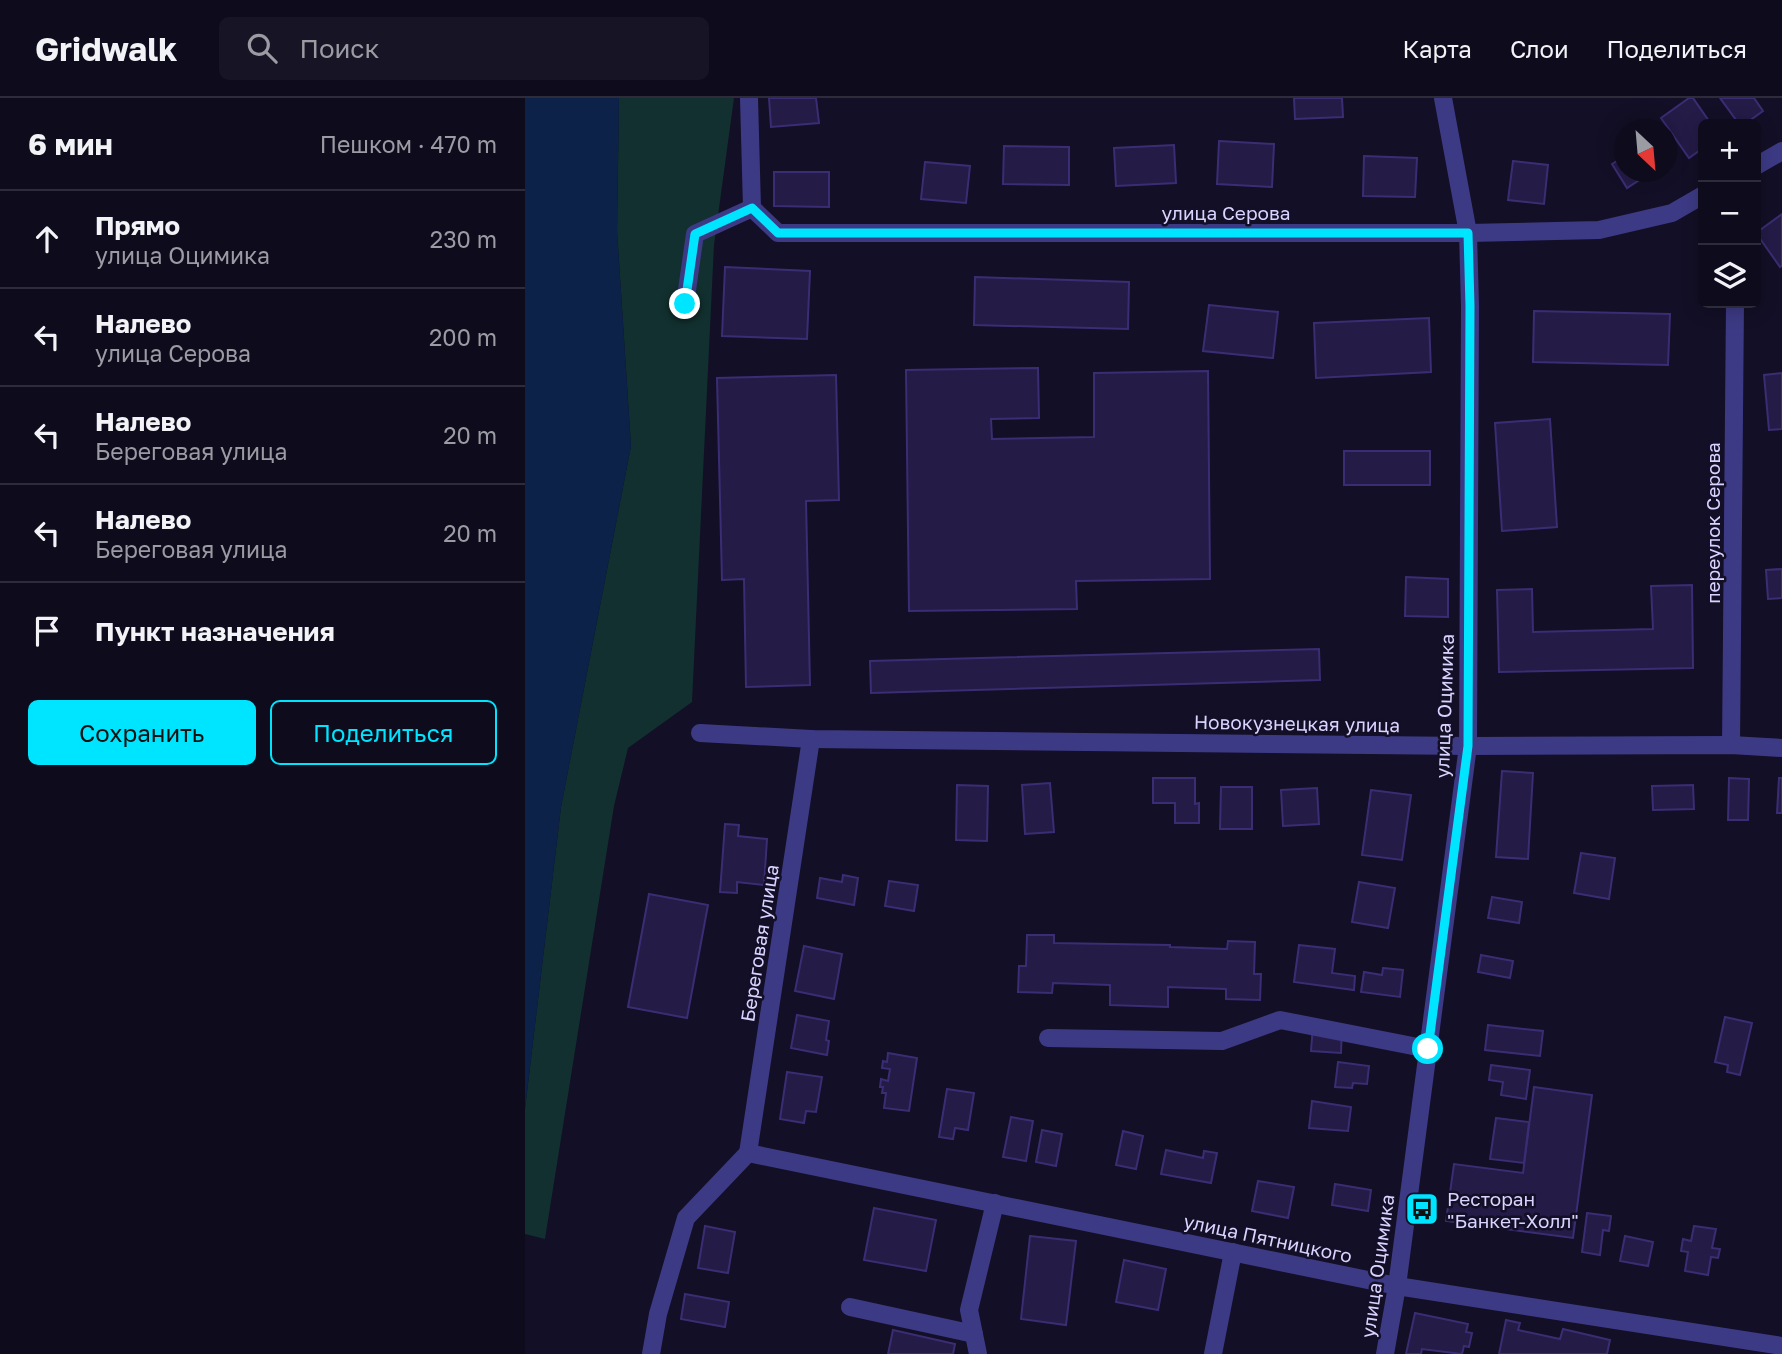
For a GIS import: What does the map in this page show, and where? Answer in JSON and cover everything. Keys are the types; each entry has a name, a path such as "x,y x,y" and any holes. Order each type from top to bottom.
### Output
{"street":[{"path":"685,304 695,234 752,208 749,98"},
{"name":"улица Оцимика","path":"1385,1354 1397,1286 1468,746 1468,233 1443,98"},
{"path":"1761,163 1782,151"},
{"name":"улица Серова","path":"752,208 778,233 1468,233 1599,230 1672,213 1698,198"},
{"name":"переулок Серова","path":"1731,744 1735,308"},
{"name":"Новокузнецкая улица","path":"700,733 811,739 1468,746 1731,744 1782,748"},
{"name":"Береговая улица","path":"748,1153 811,739"},
{"path":"1048,1038 1221,1041 1280,1020 1428,1049"},
{"path":"651,1354 658,1314 686,1218 748,1153"},
{"name":"улица Пятницкого","path":"748,1153 1397,1286 1782,1346"},
{"path":"978,1354 969,1310 995,1203"},
{"path":"1213,1354 1233,1252"},
{"path":"850,1307 974,1334"}],"green space":[{"path":"619,98 734,98 714,245 692,702 628,748 614,806 545,1239 525,1234 525,1109 561,807 631,446 617,231"}],"water":[{"path":"525,98 619,98 617,231 631,446 561,807 525,1109"}],"building":[{"path":"769,98 816,98 819,123 771,127"},
{"path":"1294,98 1342,98 1343,117 1295,119"},
{"path":"1689,98 1693,98 1708,119 1698,119 1698,152 1689,158 1677,141 1677,119 1661,118"},
{"path":"1720,98 1754,98 1763,111 1752,119 1735,119"},
{"path":"1219,141 1274,144 1272,187 1217,184"},
{"path":"1174,145 1176,183 1116,186 1114,148"},
{"path":"1004,146 1069,147 1069,185 1003,184"},
{"path":"1364,156 1417,158 1415,197 1363,196"},
{"path":"1513,161 1548,165 1544,204 1508,200"},
{"path":"925,162 970,166 966,203 921,199"},
{"path":"774,172 829,172 829,207 774,206"},
{"path":"1623,182 1636,182 1627,188"},
{"path":"1782,214 1782,266 1780,267 1761,240 1761,229"},
{"path":"725,267 810,271 807,339 722,336"},
{"path":"975,277 1129,282 1128,329 974,325"},
{"path":"1209,305 1278,312 1273,358 1203,351"},
{"path":"1534,311 1670,314 1668,365 1533,362"},
{"path":"1429,318 1431,372 1316,378 1314,323"},
{"path":"1038,368 1039,418 991,419 992,439 1094,437 1094,373 1208,371 1210,579 1076,581 1077,609 909,611 906,370"},
{"path":"1782,373 1782,429 1769,430 1764,375"},
{"path":"836,375 839,500 806,501 810,685 746,687 744,579 722,580 717,378"},
{"path":"1550,419 1557,527 1502,531 1495,423"},
{"path":"1344,451 1430,451 1430,485 1344,485"},
{"path":"1782,569 1782,598 1768,599 1766,570"},
{"path":"1406,577 1448,579 1448,617 1405,616"},
{"path":"1692,585 1693,668 1499,672 1497,590 1532,589 1533,632 1653,629 1651,586"},
{"path":"1319,649 1320,680 871,693 870,661"},
{"path":"1502,771 1533,773 1528,859 1496,857"},
{"path":"1153,778 1195,778 1195,804 1199,803 1199,823 1175,823 1175,803 1153,803"},
{"path":"1729,778 1749,779 1748,820 1728,820"},
{"path":"1779,778 1782,778 1782,813 1777,813"},
{"path":"1050,783 1054,832 1025,834 1022,785"},
{"path":"957,785 988,786 987,841 956,840"},
{"path":"1693,785 1694,809 1653,810 1652,786"},
{"path":"1221,787 1252,787 1252,829 1220,829"},
{"path":"1317,788 1319,824 1283,826 1281,790"},
{"path":"1371,790 1411,795 1402,860 1362,855"},
{"path":"725,824 739,825 738,836 767,839 764,885 737,882 737,893 720,892"},
{"path":"1581,853 1615,858 1609,899 1574,893"},
{"path":"843,875 858,878 854,905 817,898 820,878 842,882"},
{"path":"889,881 918,885 914,911 885,906"},
{"path":"1359,882 1395,888 1388,928 1352,922"},
{"path":"649,894 708,905 687,1018 628,1007"},
{"path":"1492,897 1522,902 1519,923 1488,918"},
{"path":"1027,935 1054,935 1054,943 1227,949 1228,941 1255,942 1254,974 1261,974 1260,1000 1226,999 1226,989 1168,987 1168,1007 1110,1005 1110,985 1053,983 1052,993 1018,992 1019,966 1026,966"},
{"path":"1299,945 1335,949 1332,973 1355,976 1354,990 1294,982"},
{"path":"804,946 842,954 834,999 795,991"},
{"path":"1481,955 1513,961 1510,978 1478,972"},
{"path":"1383,968 1403,970 1400,997 1361,992 1364,972 1382,975"},
{"path":"797,1015 829,1021 827,1055 791,1048"},
{"path":"1725,1017 1752,1023 1740,1075 1727,1072 1728,1065 1715,1062"},
{"path":"1313,1025 1342,1027 1341,1053 1311,1051"},
{"path":"1488,1025 1543,1031 1540,1056 1485,1050"},
{"path":"888,1053 917,1058 909,1111 884,1108 886,1093 882,1093 883,1087 880,1087 881,1079 888,1081 890,1069 882,1068 883,1061 887,1062"},
{"path":"1338,1062 1369,1066 1367,1084 1353,1083 1352,1088 1335,1087"},
{"path":"1491,1065 1530,1070 1526,1099 1501,1095 1503,1082 1489,1080"},
{"path":"787,1072 822,1077 816,1112 806,1111 804,1123 780,1119"},
{"path":"1534,1087 1592,1095 1573,1238 1446,1221 1454,1164 1523,1173"},
{"path":"947,1089 974,1093 968,1130 955,1128 953,1139 939,1137"},
{"path":"1312,1101 1351,1107 1348,1131 1309,1128"},
{"path":"1011,1117 1033,1121 1026,1161 1003,1157"},
{"path":"1496,1118 1529,1122 1524,1163 1490,1159"},
{"path":"1042,1130 1062,1134 1056,1166 1036,1162"},
{"path":"1123,1131 1143,1136 1136,1169 1116,1165"},
{"path":"1166,1150 1203,1158 1204,1151 1217,1153 1211,1183 1161,1174"},
{"path":"1258,1181 1294,1187 1288,1218 1252,1211"},
{"path":"1335,1184 1371,1190 1368,1211 1332,1205"},
{"path":"874,1208 936,1220 926,1271 864,1260"},
{"path":"1587,1213 1611,1216 1609,1231 1603,1230 1600,1255 1582,1252"},
{"path":"705,1226 735,1232 728,1273 698,1268"},
{"path":"1694,1226 1716,1229 1712,1248 1720,1249 1718,1258 1711,1257 1708,1275 1685,1271 1688,1252 1681,1251 1683,1239 1691,1241"},
{"path":"1030,1236 1076,1241 1066,1325 1021,1319"},
{"path":"1625,1236 1653,1242 1648,1266 1620,1261"},
{"path":"1124,1260 1166,1269 1158,1310 1116,1302"},
{"path":"685,1294 729,1302 725,1327 681,1319"},
{"path":"1415,1313 1468,1324 1466,1332 1472,1333 1469,1347 1464,1346 1462,1354 1422,1349 1421,1354 1406,1354"},
{"path":"1506,1320 1520,1323 1518,1330 1560,1339 1563,1329 1610,1340 1607,1354 1499,1354"},
{"path":"893,1330 955,1344 953,1354 888,1354"}],"place":[{"name":"Ресторан \"Банкет-Холл\"","path":"1422,1209"}],"route":[{"path":"685,304 695,234 752,208 778,233 1468,233 1468,746 1428,1049"}]}
